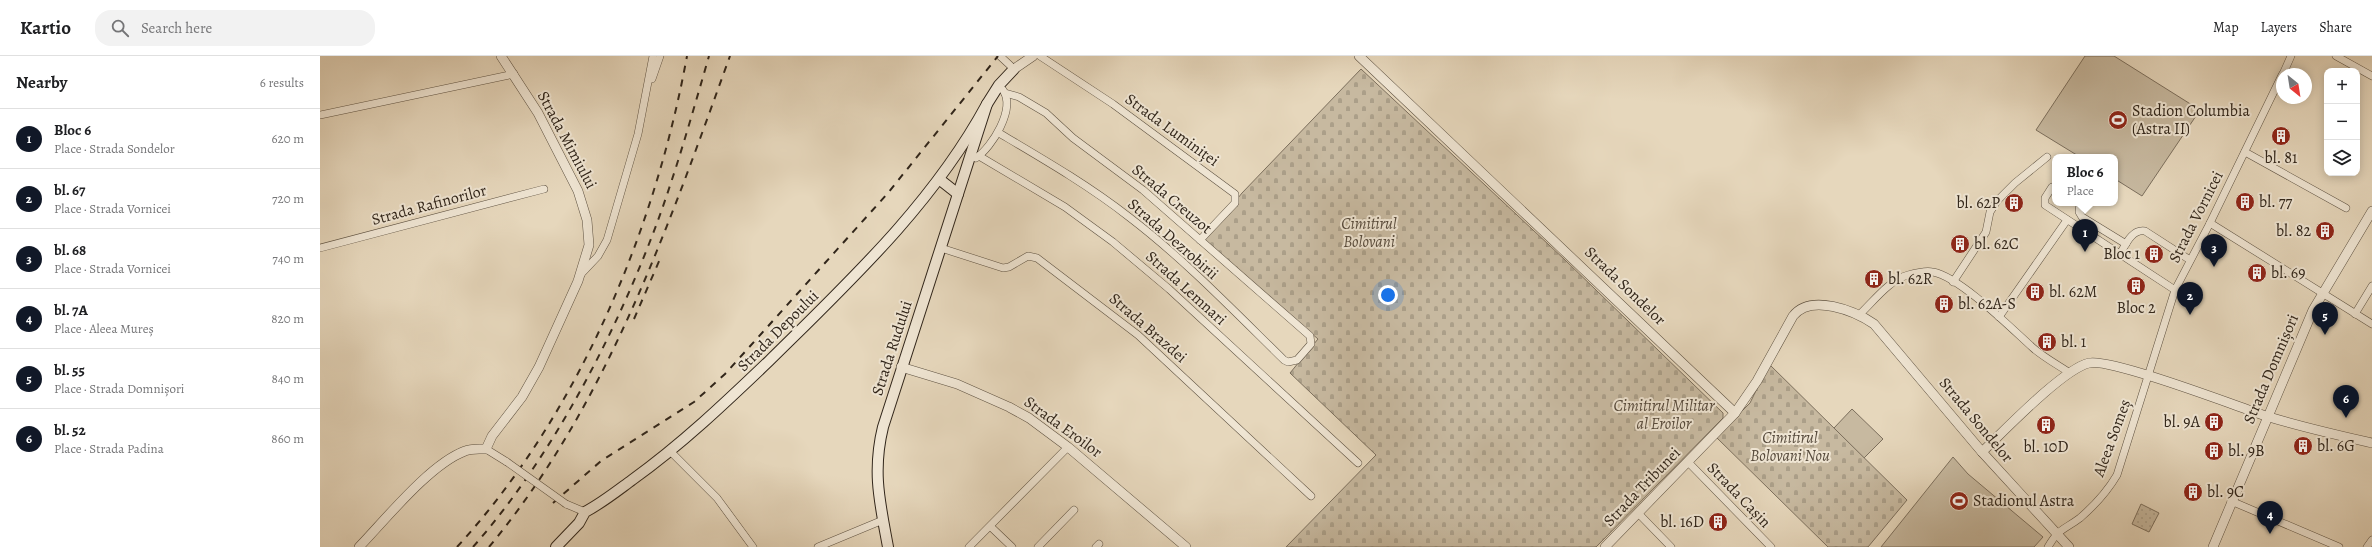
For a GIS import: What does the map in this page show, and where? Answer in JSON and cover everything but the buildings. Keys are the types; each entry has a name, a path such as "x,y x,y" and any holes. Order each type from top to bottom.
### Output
{"main road":[{"name":"Strada Rudului","path":"888,547 877,482 876,457 882,427 987,104 1002,89 1014,69"},
{"name":"Strada Depoului","path":"556,547 579,523 585,512 671,452 730,398 819,312 878,252 939,179 971,133 987,104"},
{"path":"939,179 958,194"}],"street":[{"name":"Strada Mimiului","path":"486,449 492,436 531,383 581,274 589,245 587,220 578,192 538,113 501,56"},
{"path":"581,274 598,256 607,240 629,167 653,56"},
{"path":"644,100 660,56"},
{"path":"1000,56 1014,69"},
{"name":"Strada Rudului","path":"1014,69 1033,56"},
{"name":"Strada Luminiței","path":"1040,56 1113,104 1235,194 1235,202 1200,240"},
{"name":"Strada Sondelor","path":"1359,56 1735,413 1757,381 1798,310 1806,306 1814,305 1859,315 1874,324 1893,344 1982,452 2068,547"},
{"name":"Strada Vornicei","path":"2285,68 2291,56"},
{"path":"2336,56 2372,76"},
{"path":"320,115 514,74"},
{"name":"Strada Vornicei","path":"2148,377 2163,321 2175,290 2210,223 2276,87"},
{"path":"969,163 979,156 999,133 1004,115 1002,89"},
{"name":"Strada Creuzot","path":"1002,89 1019,97 1052,118 1073,138 1143,190 1312,340"},
{"name":"Strada Dezrobirii","path":"999,133 1054,166 1129,217 1191,272 1284,360 1288,362 1297,360 1311,344 1312,340"},
{"path":"2245,152 2346,208"},
{"name":"Strada Lemnari","path":"979,156 1064,207 1113,242 1169,289 1358,463"},
{"path":"1952,282 1986,232 1990,212 1997,201 2015,183 2047,157"},
{"path":"2052,187 2044,202 2045,206 2175,290"},
{"name":"Strada Rafinorilor","path":"320,248 544,189"},
{"path":"1999,317 2079,212 2080,206"},
{"name":"Strada Domnișori","path":"2213,547 2267,416 2322,294 2372,211"},
{"path":"2079,212 2082,217 2126,244"},
{"path":"2210,223 2372,324"},
{"path":"2120,254 2136,232 2145,232 2190,260"},
{"name":"Strada Brazdei","path":"941,248 1003,268 1009,268 1028,256 1036,258 1138,335 1311,496"},
{"path":"1859,315 1896,280 1908,275 1932,272 1952,282 1999,317 2033,348 2070,373"},
{"path":"2355,314 2372,286"},
{"path":"1982,452 2070,373 2082,366 2095,362 2148,377 2267,416 2372,443"},
{"name":"Strada Eroilor","path":"901,367 939,377 1009,407 1048,431 1186,547"},
{"name":"Aleea Someș","path":"2056,533 2079,518 2094,505 2117,475 2148,377"},
{"name":"Strada Tribunei","path":"1605,547 1735,413"},
{"path":"970,547 991,528 1068,447"},
{"path":"359,547 433,470 452,456 467,450 486,449 566,504 585,512"},
{"path":"671,452 717,498 753,547"},
{"name":"Strada Cașin","path":"1688,462 1771,547"},
{"path":"2231,501 2339,547"},
{"path":"1038,547 1074,510"},
{"path":"1638,513 1671,547"},
{"path":"818,547 883,520"},
{"path":"991,528 1012,547"},
{"path":"2048,547 2056,533"},
{"path":"2367,547 2372,540"}],"green space":[{"name":"Stadion Columbia (Astra II)","path":"2085,56 2114,56 2200,110 2142,196 2118,181 2118,154 2075,154 2036,130"},
{"name":"Cimitirul Bolovani","path":"1361,69 1564,259 1723,413 1723,418 1596,547 1286,547 1376,455 1290,373 1318,339 1204,240 1242,193"},
{"name":"Cimitirul Bolovani Nou","path":"1769,364 1907,500 1868,547 1828,547 1716,437 1750,403"},
{"path":"1852,409 1883,439 1864,458 1834,428"},
{"name":"Stadionul Astra","path":"1953,457 1968,474 2043,537 2034,547 1881,547"},
{"path":"2141,504 2159,513 2149,532 2132,524"}],"railway":[{"path":"457,547 500,495 539,439 575,380 605,318 632,253 655,188 673,122 687,56"},
{"path":"473,547 503,511 531,472 582,388 605,344 626,300 661,212 709,56"},
{"path":"489,547 531,492 568,434 601,374 658,249 730,56"},
{"path":"553,503 601,461 694,402 725,374 888,193 998,56"},
{"path":"634,319 660,259"}],"place":[{"name":"Stadion Columbia (Astra II)","path":"2118,120"},
{"name":"bl. 81","path":"2281,136"},
{"name":"bl. 77","path":"2245,202"},
{"name":"bl. 62P","path":"2014,203"},
{"name":"bl. 82","path":"2325,231"},
{"name":"bl. 62C","path":"1960,244"},
{"name":"Bloc 6","path":"2085,252"},
{"name":"Bloc 1","path":"2154,254"},
{"name":"bl. 68","path":"2214,267"},
{"name":"bl. 69","path":"2257,273"},
{"name":"bl. 62R","path":"1874,279"},
{"name":"Bloc 2","path":"2136,286"},
{"name":"bl. 62M","path":"2035,292"},
{"name":"bl. 62A-S","path":"1944,304"},
{"name":"bl. 67","path":"2190,315"},
{"name":"bl. 55","path":"2325,335"},
{"name":"bl. 1","path":"2047,342"},
{"name":"bl. 52","path":"2346,418"},
{"name":"bl. 9A","path":"2214,422"},
{"name":"bl. 10D","path":"2046,425"},
{"name":"bl. 6G","path":"2303,446"},
{"name":"bl. 9B","path":"2214,451"},
{"name":"bl. 9C","path":"2193,492"},
{"name":"Stadionul Astra","path":"1959,501"},
{"name":"bl. 16D","path":"1718,522"},
{"name":"bl. 7A","path":"2270,534"}],"park label":[{"name":"Cimitirul Militar al Eroilor","path":"1664,415"}]}
